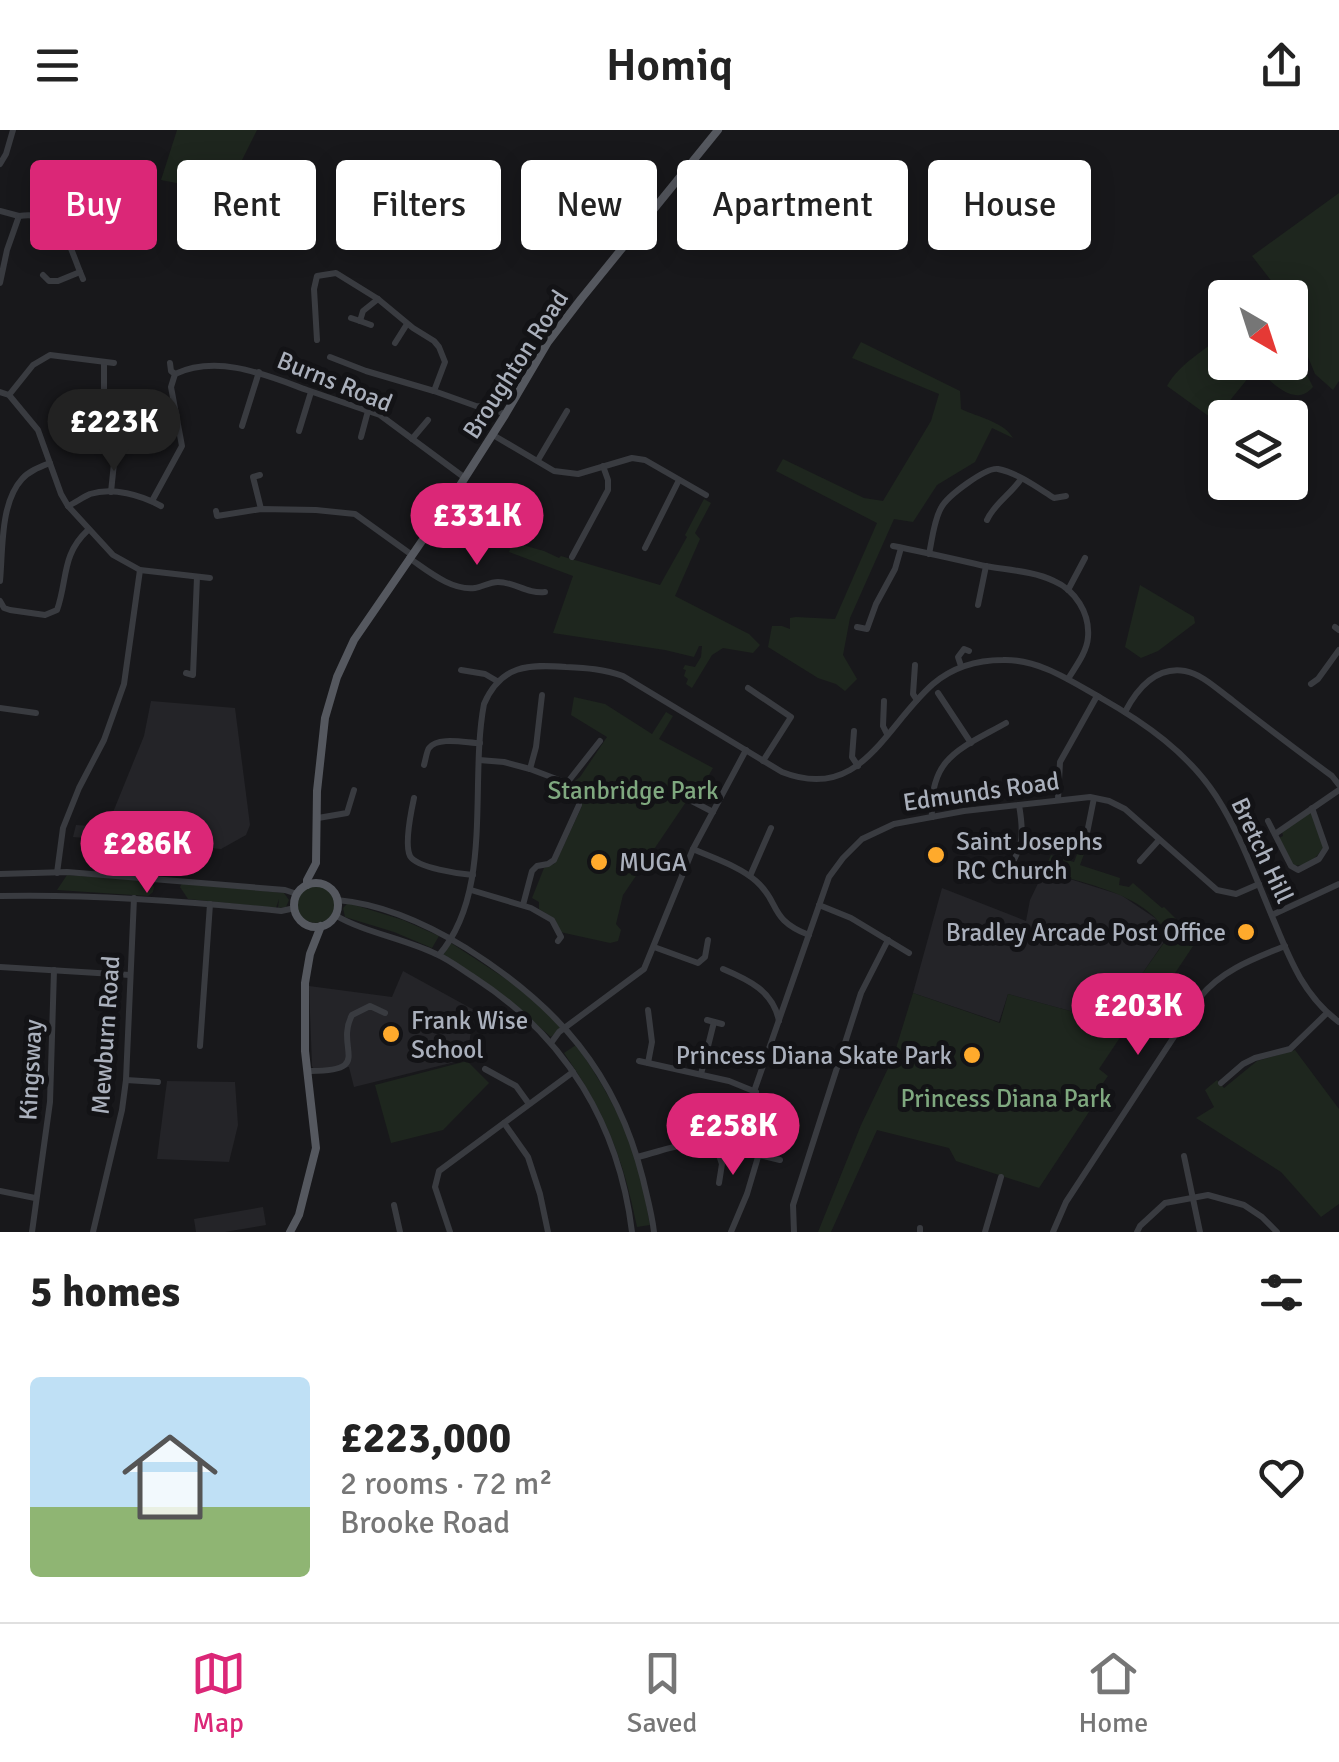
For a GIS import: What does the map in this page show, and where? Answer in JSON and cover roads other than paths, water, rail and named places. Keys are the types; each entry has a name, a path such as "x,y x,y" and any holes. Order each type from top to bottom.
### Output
{"main road":[{"name":"Broughton Road","path":"316,863 323,732 336,677 364,624 493,435 548,342 718,130"},
{"path":"308,885 316,863"},
{"path":"316,863 337,900 335,915 321,926 299,918 295,908 298,894 308,885 319,883 330,888"},
{"path":"307,924 310,954"},
{"path":"290,1232 316,1148 307,1071 305,983 310,954 321,926"}],"street":[{"path":"0,164 14,130"},
{"path":"0,211 48,218 57,223 81,276 49,281 42,275"},
{"path":"0,282 6,250 19,216"},
{"path":"317,340 314,288 318,276 336,273 434,342 445,362 434,391"},
{"path":"360,321 363,311 378,299"},
{"path":"351,318 371,325"},
{"path":"395,343 408,324"},
{"path":"9,395 33,365 50,354 114,363"},
{"path":"330,357 476,406 492,407 505,415"},
{"path":"104,362 104,390 116,444 111,492"},
{"path":"152,501 182,446 171,388 175,374 170,364"},
{"name":"Burns Road","path":"175,374 208,367 240,367 368,411 464,478"},
{"path":"242,426 258,372"},
{"path":"0,392 9,395 38,430 68,506 113,555 140,570 210,578"},
{"path":"299,431 312,392"},
{"path":"360,436 368,411"},
{"path":"538,460 567,412"},
{"path":"412,439 428,420"},
{"path":"493,435 554,471 578,474 632,458 645,460 706,495"},
{"path":"0,581 6,512 14,489 32,471 50,463"},
{"path":"572,557 608,490 603,466"},
{"path":"929,554 941,507 987,470 998,469 1054,498 1066,496"},
{"path":"260,475 252,477 260,509"},
{"path":"987,520 990,511 1021,479"},
{"path":"645,548 679,480"},
{"path":"459,487 479,504 496,505 508,513 519,512"},
{"path":"68,506 89,494 111,492 126,492 162,506"},
{"path":"216,511 217,516 260,509 354,514 456,585 476,588 495,582 544,592"},
{"path":"0,601 10,610 52,614 60,604 68,554 88,530"},
{"path":"857,627 867,630 896,568 897,547 1053,580 1078,600 1089,634 1068,679"},
{"path":"1068,590 1086,558"},
{"path":"978,605 986,566"},
{"path":"57,873 63,828 104,740 124,684 140,570"},
{"path":"194,674 197,577"},
{"name":"Bretch Hill","path":"962,666 958,657 964,649 969,651"},
{"path":"1310,684 1339,650"},
{"name":"Bretch Hill","path":"858,766 917,700 962,666 1014,659 1068,679 1166,740 1206,783 1228,817 1304,986 1339,1022"},
{"path":"439,955 471,890 484,704 497,681 517,669 535,664 606,670 622,676 794,776 818,780 840,776 858,766 852,757 854,731"},
{"path":"915,665 913,694 917,700"},
{"path":"461,670 485,674 497,681"},
{"path":"1126,712 1140,687 1152,678 1188,671 1332,776 1339,788 1275,834"},
{"path":"748,688 793,713 763,760"},
{"path":"938,693 971,743"},
{"path":"530,769 542,695"},
{"path":"1058,799 1060,762 1097,696"},
{"path":"884,702 883,726 887,734"},
{"path":"0,708 36,713"},
{"path":"932,817 931,794 936,775 947,760 1006,723"},
{"path":"567,783 600,741"},
{"path":"424,764 434,743 480,743"},
{"path":"551,1043 647,963 693,849 746,750"},
{"path":"480,760 504,762 567,783 579,799 580,805 554,860 532,871 523,906"},
{"path":"318,818 348,813 354,790"},
{"path":"414,798 407,832 411,857 440,869 473,875"},
{"path":"1084,843 1094,798"},
{"name":"Edmunds Road","path":"714,1143 744,1120 818,904 834,868 862,839 894,824 932,817 1058,799 1094,798 1119,805 1217,890 1236,894 1259,884"},
{"path":"688,799 713,812"},
{"path":"1005,877 1021,846 1019,805"},
{"path":"1268,821 1294,869 1300,869 1319,859 1326,844 1312,808"},
{"path":"750,876 771,828"},
{"path":"1140,862 1159,840"},
{"path":"693,849 750,876 764,890 781,919 809,935"},
{"path":"0,874 150,878 298,894"},
{"path":"150,878 156,886 150,899"},
{"path":"1272,916 1339,884"},
{"path":"471,890 523,906 552,920 562,938"},
{"path":"0,896 134,898 281,911 295,908"},
{"name":"Mewburn Road","path":"93,1232 126,1080 134,898"},
{"path":"337,900 404,916 450,938 528,992 566,1028 596,1068 623,1116 654,1232"},
{"path":"200,1046 210,904"},
{"path":"818,904 851,918 908,953"},
{"path":"335,915 439,955 494,990 551,1043 593,1102 617,1157 632,1232"},
{"path":"654,946 698,963 705,958 708,940"},
{"path":"794,1232 793,1205 854,1011 888,940"},
{"path":"1053,1232 1066,1202 1205,990 1231,970 1284,946"},
{"path":"0,967 130,975"},
{"path":"723,969 750,982 772,1000 780,1022"},
{"name":"Kingsway","path":"32,1232 50,1102 54,970"},
{"path":"307,1071 341,1068 350,1056 346,1031 352,1015 370,1006 385,1012"},
{"path":"648,1010 652,1042 644,1062 730,1081 756,1092"},
{"path":"1222,1083 1243,1064 1290,1049 1327,1013"},
{"path":"701,1074 714,1022"},
{"path":"484,1069 516,1086 529,1104"},
{"path":"450,1232 435,1187 436,1178 446,1165 573,1072"},
{"path":"126,1080 158,1082"},
{"path":"504,1123 528,1157 548,1232"},
{"path":"731,1232 763,1140"},
{"path":"637,1157 680,1146 714,1143 722,1164 719,1182"},
{"path":"759,1155 780,1160"},
{"path":"1184,1156 1200,1232"},
{"path":"985,1232 1002,1177"},
{"path":"0,1191 35,1198"},
{"path":"1137,1232 1165,1203 1208,1195 1244,1205 1277,1232"},
{"path":"394,1205 400,1232"}],"place":[{"name":"Saint Josephs RC Church","path":"936,855"},
{"name":"MUGA","path":"599,862"},
{"name":"Bradley Arcade Post Office","path":"1246,932"},
{"name":"Frank Wise School","path":"391,1034"},
{"name":"Princess Diana Skate Park","path":"972,1055"}],"park label":[{"name":"Stanbridge Park","path":"633,790"},
{"name":"Princess Diana Park","path":"1006,1098"}]}
